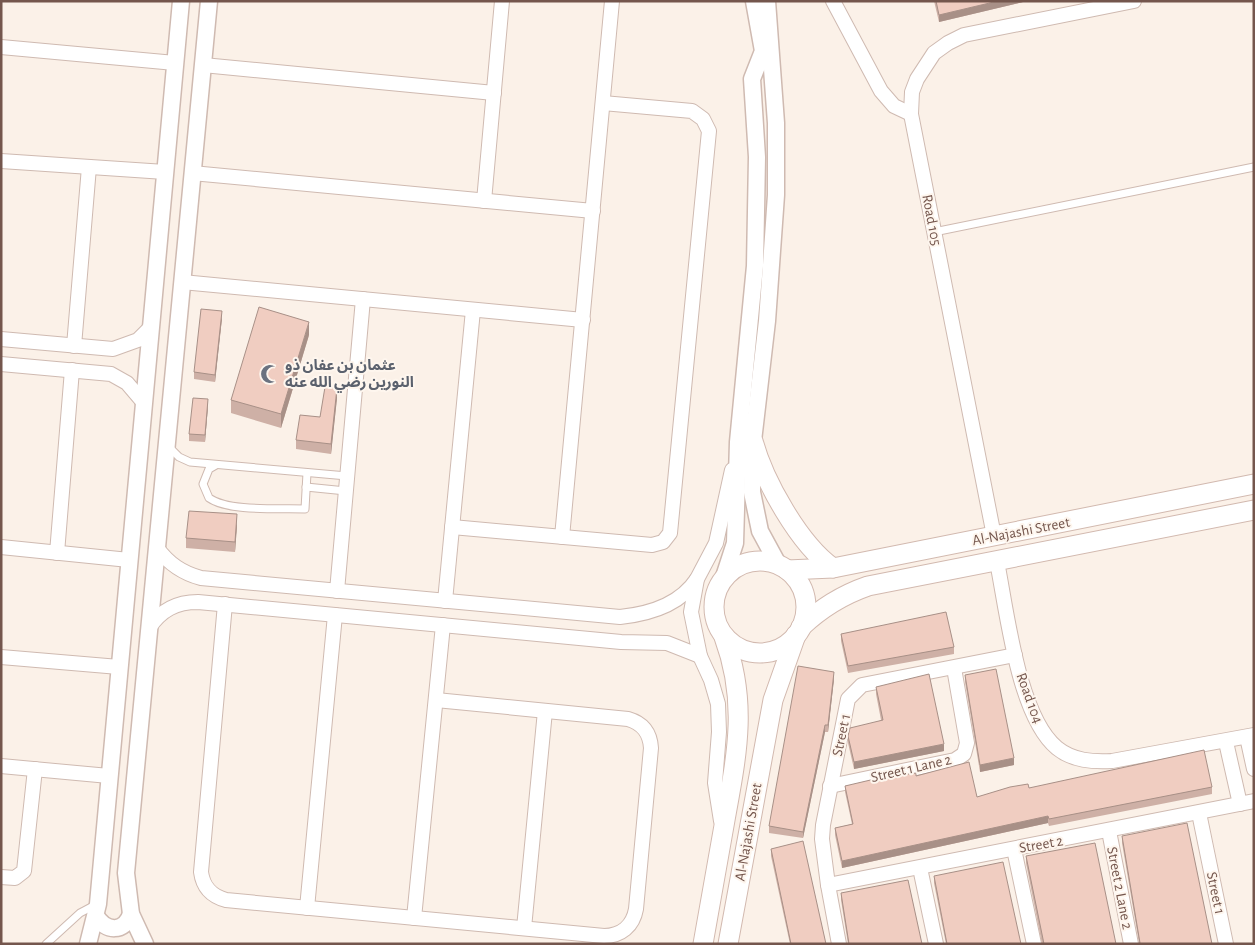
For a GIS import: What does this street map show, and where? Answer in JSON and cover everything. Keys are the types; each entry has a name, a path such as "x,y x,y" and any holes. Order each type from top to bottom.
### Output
{"main road":[{"path":"746,442 778,499 815,552 833,568"},
{"name":"Al-Najashi Street","path":"783,568 833,568 1254,484"},
{"path":"1161,503 1157,515 1165,528"},
{"path":"1124,510 1133,522 1130,535"},
{"name":"Al-Najashi Street","path":"728,944 773,700 799,631 825,606 868,586 1254,510"},
{"path":"769,562 783,568 800,586 804,596 806,606 799,631 780,648 760,653 741,649 724,637 717,624 714,609 716,594 723,580 730,573 748,563 769,562"},
{"name":"Al-Najashi Street","path":"703,944 738,746 740,723 737,679 724,637"}],"street":[{"path":"88,944 97,910 181,1"},
{"path":"145,944 131,914 126,873 209,1"},
{"path":"484,201 502,1"},
{"path":"562,537 612,1"},
{"path":"723,580 735,543 746,442 755,266 757,157 752,79 762,51 754,1"},
{"path":"157,548 171,564 180,570 201,578 628,616 651,612 665,606 691,588 716,543 746,442 767,321 776,195 776,114 767,1"},
{"path":"833,1 881,91 894,106 911,114"},
{"name":"Road 105","path":"994,536 911,114 912,92 917,79 934,53 964,35 1074,8 1134,1"},
{"path":"1,48 175,63"},
{"path":"203,65 494,93"},
{"path":"452,527 652,545 663,542 670,533 709,138 704,119 692,111 603,102"},
{"path":"1,161 165,172"},
{"path":"74,346 89,167"},
{"path":"192,173 593,211"},
{"path":"182,282 583,320"},
{"path":"338,591 363,299"},
{"path":"445,601 473,310"},
{"path":"1,339 104,349 122,347 138,340 151,327"},
{"path":"1,364 103,372 119,378 134,388 144,403"},
{"path":"57,553 72,370"},
{"path":"746,442 754,512 768,549 783,568"},
{"path":"1,547 129,560"},
{"name":"Road 104","path":"997,562 1015,655 1037,723 1058,748 1074,758 1094,762 1112,761 1226,742 1250,736 1254,768"},
{"path":"696,580 691,612 700,656 711,680 718,704 719,732 714,783 723,831"},
{"path":"149,628 162,613 178,604 198,602 620,642 667,643 700,656"},
{"path":"225,604 202,878 206,888 220,899 414,918 611,936 628,927 636,909 651,748 649,736 638,723 628,719 436,700"},
{"path":"307,908 335,615"},
{"path":"414,918 443,625"},
{"name":"Street 1","path":"839,944 822,839 830,786 848,699 862,685 1015,655"},
{"path":"1,657 119,667"},
{"name":"Street 1 Lane 2","path":"830,786 955,760 964,754 967,743 954,668"},
{"path":"524,928 545,711"},
{"path":"1226,742 1240,804"},
{"path":"1,766 109,776"},
{"path":"1,877 15,878 24,871 26,866 35,769"},
{"name":"Street 2","path":"828,885 1254,801"},
{"name":"Street 1","path":"1199,813 1226,944"},
{"name":"Street 2 Lane 2","path":"1109,831 1131,944"},
{"path":"1014,849 1034,944"},
{"path":"920,868 936,944"},
{"path":"97,910 103,926 114,929 125,924 131,914"}],"lane":[{"path":"934,232 1254,167"},
{"path":"167,441 174,453 184,460 216,465 348,476"},
{"path":"216,465 210,469 203,484 209,498 216,503 249,507 305,509 307,473"},
{"path":"306,487 346,491"},
{"path":"46,944 80,914 97,910"}],"building":[{"path":"936,1 998,1 939,15"},
{"name":"عثمان بن عفان ذو النورين رضي الله عنه","path":"259,307 309,322 281,414 231,400"},
{"path":"201,309 222,311 215,375 194,372"},
{"path":"325,387 337,388 331,444 296,440 300,415 320,417"},
{"path":"193,398 208,399 205,435 189,434"},
{"path":"189,511 237,514 235,542 186,538"},
{"path":"946,612 954,647 848,666 841,634"},
{"path":"798,666 834,672 828,725 825,725 803,832 769,826"},
{"path":"996,669 1014,758 980,765 965,675"},
{"path":"929,674 944,744 854,762 848,736 850,728 883,720 876,687"},
{"path":"1204,750 1212,787 1049,819 1048,816 842,861 835,828 853,824 845,786 879,778 916,773 916,776 969,762 977,797 1010,787 1028,784 1029,788"},
{"path":"1187,823 1212,944 1139,944 1122,836"},
{"path":"803,841 826,944 791,944 771,849"},
{"path":"1095,843 1116,944 1044,944 1026,856"},
{"path":"1003,862 1021,944 947,944 934,876"},
{"path":"908,880 922,944 849,944 841,893"}],"place":[{"name":"عثمان بن عفان ذو النورين رضي الله عنه","path":"270,374"}]}
